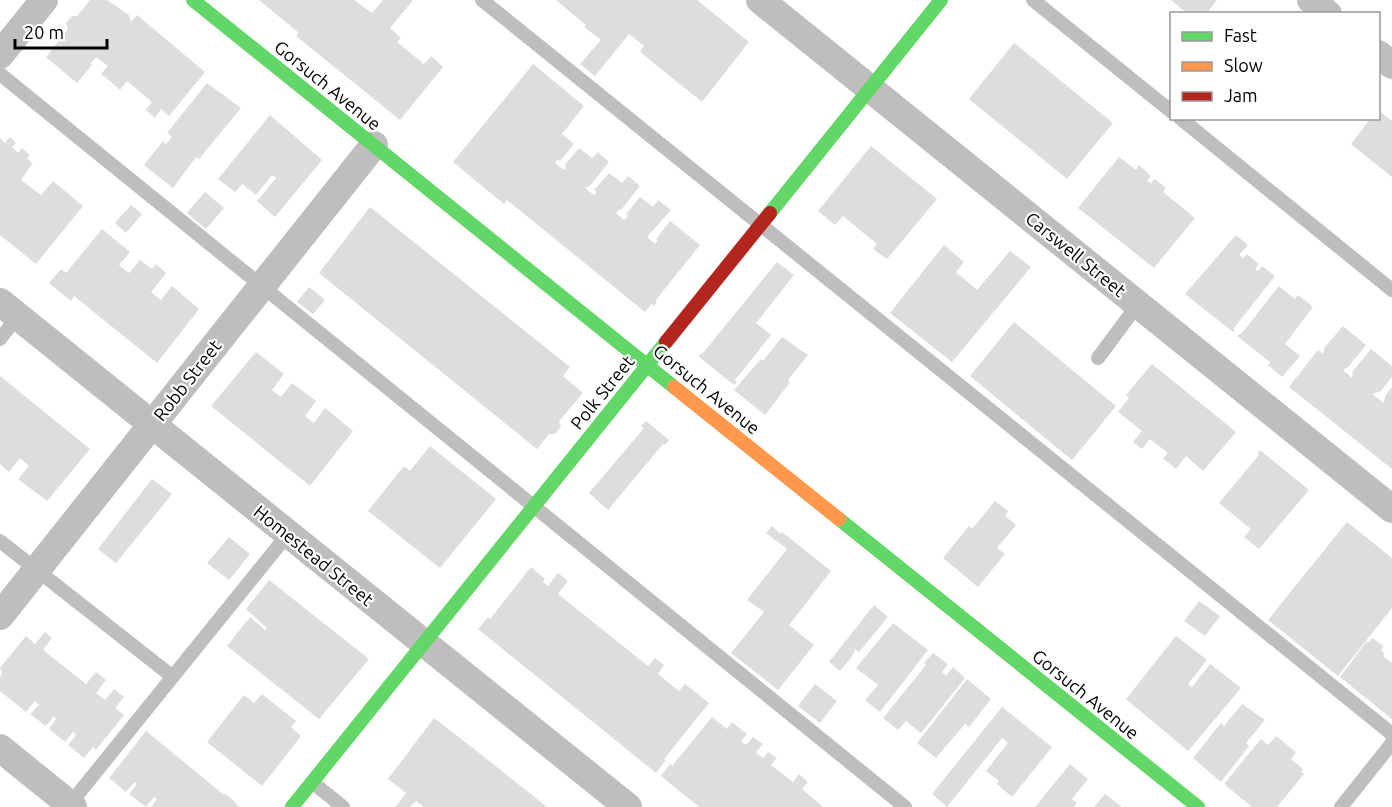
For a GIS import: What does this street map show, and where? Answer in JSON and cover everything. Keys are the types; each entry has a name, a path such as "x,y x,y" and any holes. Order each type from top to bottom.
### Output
{"street":[{"path":"0,55 44,0"},
{"name":"Gorsuch Avenue","path":"193,0 1198,807"},
{"name":"Carswell Street","path":"760,0 1392,509"},
{"name":"Polk Street","path":"292,807 941,0"},
{"path":"1311,0 1326,12"},
{"path":"1380,56 1392,65"},
{"name":"Robb Street","path":"0,616 374,145"},
{"name":"Homestead Street","path":"9,309 628,807"},
{"path":"0,748 72,806"}],"lane":[{"path":"482,0 1392,734"},
{"path":"1033,0 1170,110"},
{"path":"0,74 905,807"},
{"path":"1182,120 1392,290"},
{"path":"1098,358 1138,304"},
{"path":"0,339 9,309"},
{"path":"72,806 172,677 288,534"},
{"path":"0,541 172,677"},
{"path":"1341,807 1392,743"},
{"path":"312,782 343,807"}],"building":[{"path":"90,0 107,0 129,15 131,22 137,15 205,72 169,116 161,109 155,118 146,110 152,102 127,81 120,90 101,74 108,66 96,57 77,83 46,57 68,29 66,23 72,16 77,16"},
{"path":"259,0 354,0 372,13 383,0 413,0 390,28 401,38 397,42 424,64 431,56 443,67 400,120 296,36 299,33"},
{"path":"556,0 697,0 749,42 702,102 640,52 644,46 629,34 595,76 580,64 601,40"},
{"path":"1171,0 1217,0 1208,12 1186,12"},
{"path":"1014,43 1113,123 1067,179 969,99"},
{"path":"533,64 584,106 562,134 574,144 560,161 558,159 555,163 564,170 565,165 579,148 592,158 598,152 609,162 590,186 585,188 594,195 597,192 594,190 609,173 622,183 628,176 640,186 616,213 624,220 640,197 653,207 658,200 671,210 647,237 655,244 658,240 656,239 670,221 700,245 655,301 657,302 654,306 652,304 645,312 507,200 504,204 453,162"},
{"path":"207,83 241,108 199,159 196,157 173,188 144,165 163,141 166,144 172,137 167,133"},
{"path":"1380,112 1392,121 1392,177 1351,144 1369,120 1380,120"},
{"path":"270,115 322,160 275,217 257,201 276,178 272,175 256,195 242,184 235,192 218,179"},
{"path":"10,137 16,143 12,147 18,153 22,148 30,155 27,159 33,163 21,180 41,195 53,181 83,206 36,264 0,235 0,138 5,143"},
{"path":"871,146 937,199 887,259 873,249 877,244 843,216 835,225 818,211"},
{"path":"1119,157 1136,170 1139,165 1151,176 1147,181 1151,183 1155,179 1166,188 1163,192 1195,218 1154,268 1078,208"},
{"path":"205,192 224,208 206,229 187,213"},
{"path":"131,205 142,214 126,233 115,223"},
{"path":"370,207 570,367 563,376 583,393 559,421 561,427 555,434 549,434 537,449 319,273"},
{"path":"102,229 130,252 119,265 129,273 140,260 152,269 156,264 166,273 151,292 161,300 172,286 199,309 157,363 74,296 71,301 49,283 61,269 66,273"},
{"path":"1236,235 1248,245 1239,255 1243,258 1247,254 1259,264 1255,269 1258,271 1262,266 1275,276 1233,329 1235,330 1233,332 1185,294"},
{"path":"944,245 964,262 956,272 977,290 1010,251 1031,267 952,362 890,313"},
{"path":"777,262 794,275 756,323 771,335 735,380 737,382 734,385 698,356 703,353"},
{"path":"1279,286 1295,299 1298,295 1313,307 1285,344 1300,356 1282,377 1268,365 1270,362 1237,336 1242,333"},
{"path":"309,287 325,300 313,314 297,302"},
{"path":"1014,322 1116,406 1072,460 970,376"},
{"path":"1343,326 1366,345 1343,370 1352,378 1353,371 1371,349 1392,366 1392,377 1381,391 1372,394 1384,403 1385,396 1392,387 1392,469 1289,387 1318,350 1323,354 1325,347"},
{"path":"782,337 808,355 765,415 734,390 761,359 763,361"},
{"path":"256,352 284,374 272,390 281,397 292,383 316,401 305,416 310,420 314,423 325,408 353,431 310,486 211,406"},
{"path":"1152,364 1236,432 1203,471 1186,456 1176,469 1163,458 1168,453 1150,439 1142,449 1133,442 1142,431 1118,412 1129,398 1126,395"},
{"path":"0,376 90,449 47,501 18,479 29,466 20,458 9,472 0,464"},
{"path":"646,421 669,440 665,445 663,444 608,510 589,493 644,428 641,426"},
{"path":"430,446 496,499 440,568 368,511 404,466 410,471"},
{"path":"1260,450 1309,490 1259,549 1244,537 1251,529 1219,503 1259,455 1257,454"},
{"path":"152,479 172,494 116,563 98,549"},
{"path":"995,501 1008,511 1005,516 1016,525 997,548 1005,554 978,587 943,558 969,526 972,529"},
{"path":"1347,522 1392,558 1392,608 1338,676 1268,620"},
{"path":"772,526 831,571 789,625 814,645 778,690 731,653 764,612 747,600 787,549 766,533"},
{"path":"229,537 250,554 229,580 207,563"},
{"path":"531,567 545,579 543,582 548,586 558,573 568,581 558,594 648,666 655,658 664,665 658,674 679,691 685,684 709,703 664,759 666,760 656,773 478,629 488,617 490,619"},
{"path":"269,580 369,659 319,719 227,646 250,617 265,630 267,628 246,609"},
{"path":"1199,601 1220,616 1205,636 1184,621"},
{"path":"874,605 888,617 859,652 855,649 840,671 829,662"},
{"path":"893,623 928,650 880,712 865,700 878,685 856,668"},
{"path":"45,632 52,638 43,650 86,684 96,672 106,680 96,693 105,700 114,689 124,697 115,708 124,715 96,750 93,747 84,758 68,745 76,735 73,732 65,742 49,729 56,719 54,716 46,726 30,714 39,705 35,701 26,712 0,691 2,674 0,668 26,636 35,644"},
{"path":"1176,636 1207,660 1188,684 1192,687 1210,664 1241,688 1188,751 1126,699"},
{"path":"1372,638 1384,646 1381,650 1385,654 1383,656 1392,663 1392,719 1340,677 1366,642 1368,643"},
{"path":"933,653 948,664 942,672 946,676 953,667 965,678 921,733 906,721 898,730 883,718"},
{"path":"967,679 991,699 969,727 965,724 936,758 917,743"},
{"path":"815,684 837,701 820,723 798,706"},
{"path":"262,694 296,721 291,727 301,736 262,786 207,742 244,695 254,703"},
{"path":"1242,704 1265,720 1246,743 1249,746 1221,782 1193,758 1221,723 1224,726"},
{"path":"1002,707 1052,747 1012,797 997,784 999,781 986,771 1008,743 1002,738 947,807 932,794"},
{"path":"712,717 727,729 732,722 747,734 741,741 746,745 753,737 763,744 756,752 763,758 768,752 777,758 771,765 793,782 799,774 808,782 802,789 823,807 699,807 661,776"},
{"path":"434,718 547,807 424,807 416,801 410,807 395,807 406,793 388,779"},
{"path":"146,731 240,807 151,807 157,799 154,797 146,807 129,794 137,784 135,782 126,792 109,778"},
{"path":"1276,736 1296,752 1291,759 1303,769 1301,772 1304,774 1277,807 1252,807 1224,784 1261,739 1268,745"},
{"path":"1070,764 1088,779 1072,799 1077,803 1074,807 1035,807"},
{"path":"1105,794 1122,807 1094,807"}],"traffic: fast":[{"path":"193,0 674,387"},
{"path":"770,213 941,0"},
{"path":"292,807 666,342"},
{"path":"839,519 1198,807"}],"traffic: slow":[{"path":"674,387 839,519"}],"traffic: jam":[{"path":"666,342 770,213"}]}
